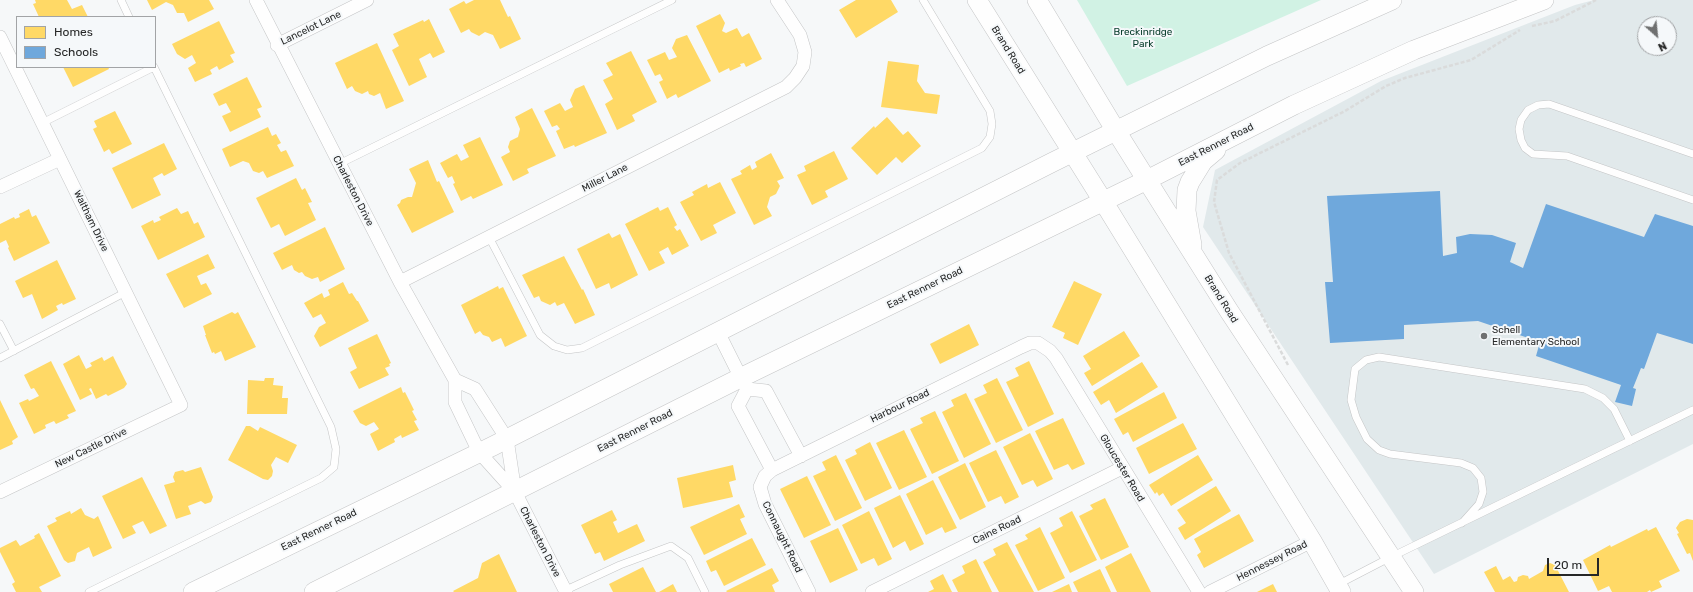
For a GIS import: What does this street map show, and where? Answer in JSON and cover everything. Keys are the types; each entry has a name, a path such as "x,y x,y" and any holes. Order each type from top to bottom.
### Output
{"main road":[{"name":"Brand Road","path":"977,0 1312,540 1339,589"},
{"name":"Brand Road","path":"1037,0 1116,132 1236,322 1414,592"},
{"name":"East Renner Road","path":"193,592 507,439 1267,56 1392,0"},
{"name":"East Renner Road","path":"314,592 515,492 744,383 1294,105 1414,50 1544,0"},
{"path":"1194,256 1186,212 1187,190 1190,182 1203,161 1230,138"}],"street":[{"name":"Charleston Drive","path":"256,0 277,44 400,282 455,380 455,402 479,452 515,492 564,591"},
{"name":"Lancelot Lane","path":"277,44 367,0"},
{"name":"Miller Lane","path":"400,282 786,87 795,78 803,66 805,52 800,35 777,0"},
{"name":"Waltham Drive","path":"0,37 181,405"},
{"path":"0,187 60,159"},
{"path":"718,332 744,383 738,406 772,470"},
{"name":"Harbour Road","path":"762,481 772,470 1021,347 1030,343 1038,343 1044,346"},
{"name":"Gloucester Road","path":"1044,346 1056,358 1199,592"},
{"name":"Charleston Drive","path":"455,380 475,388 507,439 515,492"},
{"path":"744,383 766,391 801,456"},
{"name":"New Castle Drive","path":"0,492 181,405"},
{"name":"Caine Road","path":"872,592 1122,468"},
{"name":"Connaught Road","path":"762,481 760,487 764,504 809,592"},
{"name":"Hennessey Road","path":"1210,592 1312,540"}],"lane":[{"path":"120,0 128,16"},
{"path":"339,164 672,0"},
{"path":"489,237 540,335 554,346 560,348 567,350 582,348 982,148 990,137 992,124 990,111 923,0"},
{"path":"42,123 152,68"},
{"path":"89,592 321,478 334,467 336,449 331,427 154,68"},
{"path":"1693,154 1549,104 1538,105 1528,110 1519,129 1521,140 1525,148 1533,154 1567,156 1693,200"},
{"path":"0,358 126,292"},
{"path":"0,324 14,351"},
{"path":"1462,523 1479,504 1483,492 1481,478 1474,468 1461,463 1390,454 1379,450 1366,439 1356,417 1351,400 1355,369 1366,360 1379,357 1585,389 1603,398 1614,409 1630,441"},
{"path":"1339,589 1391,558 1693,410"},
{"path":"564,591 620,565 671,546 688,558 705,592"}],"path":[{"path":"1530,26 1555,21 1596,0"},
{"path":"1289,366 1229,253 1214,202 1216,180 1240,163 1345,111 1386,86 1405,78 1471,60 1524,28"}],"shaded area":[{"name":"Schell Elementary School","path":"1594,0 1693,0 1693,444 1434,574 1203,227 1215,170 1381,81 1575,5"}],"green space":[{"name":"Breckinridge Park","path":"1077,0 1321,0 1127,86"}],"building: Homes":[{"path":"35,0 67,0 72,9 82,5 88,16 39,16 33,4 36,3"},
{"path":"147,0 209,0 214,9 188,22 184,13 177,13 173,5 166,2 152,10"},
{"path":"474,0 500,0 508,17 510,16 521,39 500,49 493,35 485,32 479,36 471,32 469,29 461,33 449,9 464,1 466,4"},
{"path":"856,0 891,0 898,12 856,38 839,10"},
{"path":"720,14 725,23 722,31 726,33 737,28 742,37 749,33 762,59 746,67 744,63 730,71 729,68 719,73 696,26"},
{"path":"429,19 445,52 433,58 430,53 419,59 427,77 409,86 392,50 399,46 393,34 423,20 424,22"},
{"path":"219,21 235,53 230,55 234,62 219,70 217,66 210,70 212,74 195,82 188,68 196,63 192,55 185,59 177,54 172,44"},
{"path":"687,35 711,81 678,98 676,94 667,99 659,82 663,80 660,74 655,76 647,60 665,52 669,60 677,57 672,48 676,39"},
{"path":"377,43 404,101 386,109 380,93 374,96 369,94 368,91 362,94 355,91 352,86 347,89 335,63"},
{"path":"631,51 657,102 632,115 635,121 617,130 605,104 613,99 603,80 613,75 606,63"},
{"path":"888,61 919,65 917,81 925,93 940,95 937,114 881,107"},
{"path":"64,68 108,68 109,69 73,87"},
{"path":"247,77 262,107 257,109 261,117 230,132 222,116 231,112 226,103 219,106 213,94"},
{"path":"584,85 607,133 575,147 574,145 564,149 556,131 560,129 557,125 552,127 544,111 560,103 565,111 573,107 570,100 575,89"},
{"path":"532,108 556,156 527,169 529,173 513,181 501,157 510,152 508,147 510,141 518,137 520,129 515,117"},
{"path":"115,111 132,144 112,154 109,149 104,152 93,129 97,127 94,121"},
{"path":"887,117 903,135 908,131 921,146 902,163 896,157 877,175 851,148 874,126 875,128"},
{"path":"268,127 272,136 276,134 281,143 277,145 281,152 286,150 294,166 267,178 263,171 259,173 253,171 249,163 243,161 230,167 222,149"},
{"path":"480,137 503,185 473,199 471,196 461,201 453,184 455,183 452,176 448,178 440,163 457,154 461,161 469,157 463,145"},
{"path":"164,143 177,169 164,176 162,173 153,178 161,195 132,209 112,168"},
{"path":"834,151 848,179 825,191 828,197 812,205 797,175 806,171 804,166"},
{"path":"771,153 784,178 777,181 780,186 776,194 770,197 767,207 772,216 754,225 731,179 742,174 740,171 750,165 752,170 757,167 755,162"},
{"path":"428,160 437,182 439,181 454,212 412,233 397,205 401,200 412,197 416,183 409,169"},
{"path":"296,178 302,190 305,188 312,202 308,203 316,220 285,236 279,224 271,228 256,198"},
{"path":"720,182 736,213 713,225 717,233 701,241 680,202 694,195 692,192 707,184 708,188"},
{"path":"658,207 660,211 668,207 677,225 674,227 677,231 680,229 689,246 672,255 668,247 659,252 665,263 649,271 625,224"},
{"path":"177,208 181,214 188,211 194,224 198,222 205,237 158,260 141,226 153,220 154,223 161,220 159,217"},
{"path":"29,209 32,217 36,215 50,243 14,261 6,240 0,243 0,224 14,217 15,219 20,217 19,214"},
{"path":"325,227 345,269 320,282 318,277 312,279 305,276 302,272 299,273 294,270 292,265 282,270 273,253"},
{"path":"609,233 612,238 620,234 638,275 611,289 609,283 596,289 577,249"},
{"path":"208,254 215,268 197,276 201,285 206,283 212,294 184,308 166,274"},
{"path":"564,256 582,290 583,289 595,315 575,324 564,303 557,306 555,302 550,305 541,301 539,296 534,298 522,275"},
{"path":"57,260 76,299 63,305 62,303 56,306 58,310 42,319 32,294 23,298 15,281"},
{"path":"1074,281 1102,294 1078,345 1063,338 1065,333 1052,327"},
{"path":"343,282 349,294 352,293 358,301 369,321 320,347 314,336 319,327 326,323 321,314 313,318 304,303 322,293 324,298 330,295 328,290"},
{"path":"498,286 499,289 503,287 527,336 505,347 501,338 492,342 489,337 483,335 480,331 475,334 461,305"},
{"path":"232,312 235,314 238,312 256,347 225,361 221,351 215,354 214,352 212,353 203,326"},
{"path":"969,324 979,345 940,364 930,344"},
{"path":"1124,331 1140,356 1092,386 1084,373 1091,369 1083,356"},
{"path":"377,334 391,363 389,364 390,366 385,368 389,375 359,389 350,372 357,368 348,348"},
{"path":"79,355 86,369 92,366 90,363 102,357 104,361 113,356 127,384 124,388 108,396 106,394 96,399 91,388 89,389 92,394 80,400 63,364"},
{"path":"51,361 76,411 67,415 69,418 56,424 54,421 45,425 46,428 34,434 19,403 28,399 29,401 39,396 34,388 31,389 24,375"},
{"path":"1029,361 1054,414 1028,427 1006,382 1019,376 1015,368"},
{"path":"1142,362 1158,387 1116,413 1109,400 1101,405 1093,392"},
{"path":"265,378 274,378 273,385 283,386 282,398 288,398 287,414 247,414 248,380 264,381"},
{"path":"997,378 1023,430 996,443 974,399 987,393 983,385"},
{"path":"401,387 403,393 405,392 414,410 412,411 417,420 414,421 419,430 402,438 401,435 394,439 395,442 378,451 370,434 379,429 374,422 366,426 360,423 353,411"},
{"path":"1164,392 1177,418 1133,442 1128,432 1123,435 1114,419"},
{"path":"966,393 991,444 964,458 942,412 954,406 951,400"},
{"path":"0,400 18,437 12,441 13,444 0,450"},
{"path":"935,411 959,461 932,474 910,429 923,423 920,418"},
{"path":"1063,418 1085,464 1072,470 1068,464 1054,470 1035,431"},
{"path":"1183,423 1197,449 1149,474 1136,448"},
{"path":"246,426 250,426 258,431 260,427 297,445 288,463 276,457 271,465 273,471 272,476 268,480 263,479 228,460"},
{"path":"904,430 927,477 899,490 876,443"},
{"path":"1030,433 1053,479 1037,487 1033,480 1022,485 1003,447"},
{"path":"870,442 892,488 865,501 845,460 857,454 855,450"},
{"path":"996,450 1019,497 1005,504 1001,496 988,502 969,463"},
{"path":"836,455 862,508 835,521 813,476 826,470 822,462"},
{"path":"1198,455 1213,480 1171,506 1163,493 1159,496 1157,492 1155,494 1149,485"},
{"path":"965,463 986,507 960,520 938,477"},
{"path":"733,465 736,480 729,482 733,497 683,508 677,478"},
{"path":"201,467 213,497 211,502 205,504 201,501 188,506 191,514 176,519 164,485 175,482 173,477 175,472 183,470 185,472"},
{"path":"807,476 831,525 804,538 780,489"},
{"path":"142,477 167,526 150,534 143,521 132,526 136,533 123,539 102,496"},
{"path":"933,480 957,528 945,533 942,527 926,535 906,494"},
{"path":"1216,486 1231,511 1185,540 1178,528 1186,523 1177,510"},
{"path":"900,495 924,544 910,551 905,541 893,548 874,508"},
{"path":"1105,498 1129,547 1101,560 1079,516 1093,509 1090,505"},
{"path":"739,504 745,517 740,519 747,534 704,555 690,527"},
{"path":"81,508 85,515 94,519 98,516 112,548 93,557 89,547 77,553 75,561 68,563 64,560 47,526 57,521 55,518 70,511 71,514"},
{"path":"612,510 617,520 613,522 618,533 637,524 645,541 604,561 600,552 595,554 581,525"},
{"path":"869,511 892,559 878,566 874,558 861,564 842,525"},
{"path":"1072,511 1097,560 1070,573 1050,533 1063,526 1059,518"},
{"path":"1239,514 1254,541 1204,568 1197,555 1201,552 1194,539"},
{"path":"1687,519 1693,520 1693,561 1690,553 1687,554 1677,534 1679,533 1676,528 1680,522"},
{"path":"1040,527 1065,578 1038,591 1015,545 1028,539 1025,535"},
{"path":"1656,527 1680,571 1659,581 1662,587 1651,592 1650,590 1647,592 1612,592 1609,586 1598,591 1583,560 1610,545 1611,547 1647,529 1648,531"},
{"path":"838,528 858,570 830,583 810,541"},
{"path":"39,533 61,576 39,587 42,592 16,592 12,584 15,582 0,552 0,548 16,540 20,546 35,538 34,536"},
{"path":"752,538 766,565 724,586 716,570 711,572 706,561"},
{"path":"1007,542 1034,592 999,592 983,562 996,555 993,549"},
{"path":"1131,553 1151,592 1117,592 1105,567"},
{"path":"499,554 517,592 453,591 478,578 482,563"},
{"path":"976,559 992,592 958,592 952,580 965,573 962,566"},
{"path":"1550,563 1555,565 1569,592 1495,592 1484,572 1496,566 1503,580 1510,576 1514,582 1517,581 1518,577 1523,575 1528,576 1529,579 1543,571 1545,565"},
{"path":"643,567 656,592 613,592 609,584"},
{"path":"772,568 779,581 772,585 775,592 726,591"},
{"path":"1100,569 1111,592 1078,592 1073,582"},
{"path":"943,574 952,592 928,592 934,589 930,581"},
{"path":"673,584 677,592 659,592"},
{"path":"1069,584 1072,592 1052,592"},
{"path":"1273,584 1277,592 1257,592"}],"building: Schools":[{"path":"1440,191 1443,256 1457,253 1456,237 1470,234 1492,235 1516,243 1510,262 1523,268 1546,204 1644,237 1655,214 1693,226 1693,344 1657,333 1644,369 1641,368 1633,388 1636,389 1632,406 1615,402 1621,385 1536,356 1540,342 1478,321 1404,325 1404,339 1330,343 1325,282 1333,282 1327,196"}],"place":[{"name":"Schell Elementary School","path":"1484,336"}]}
